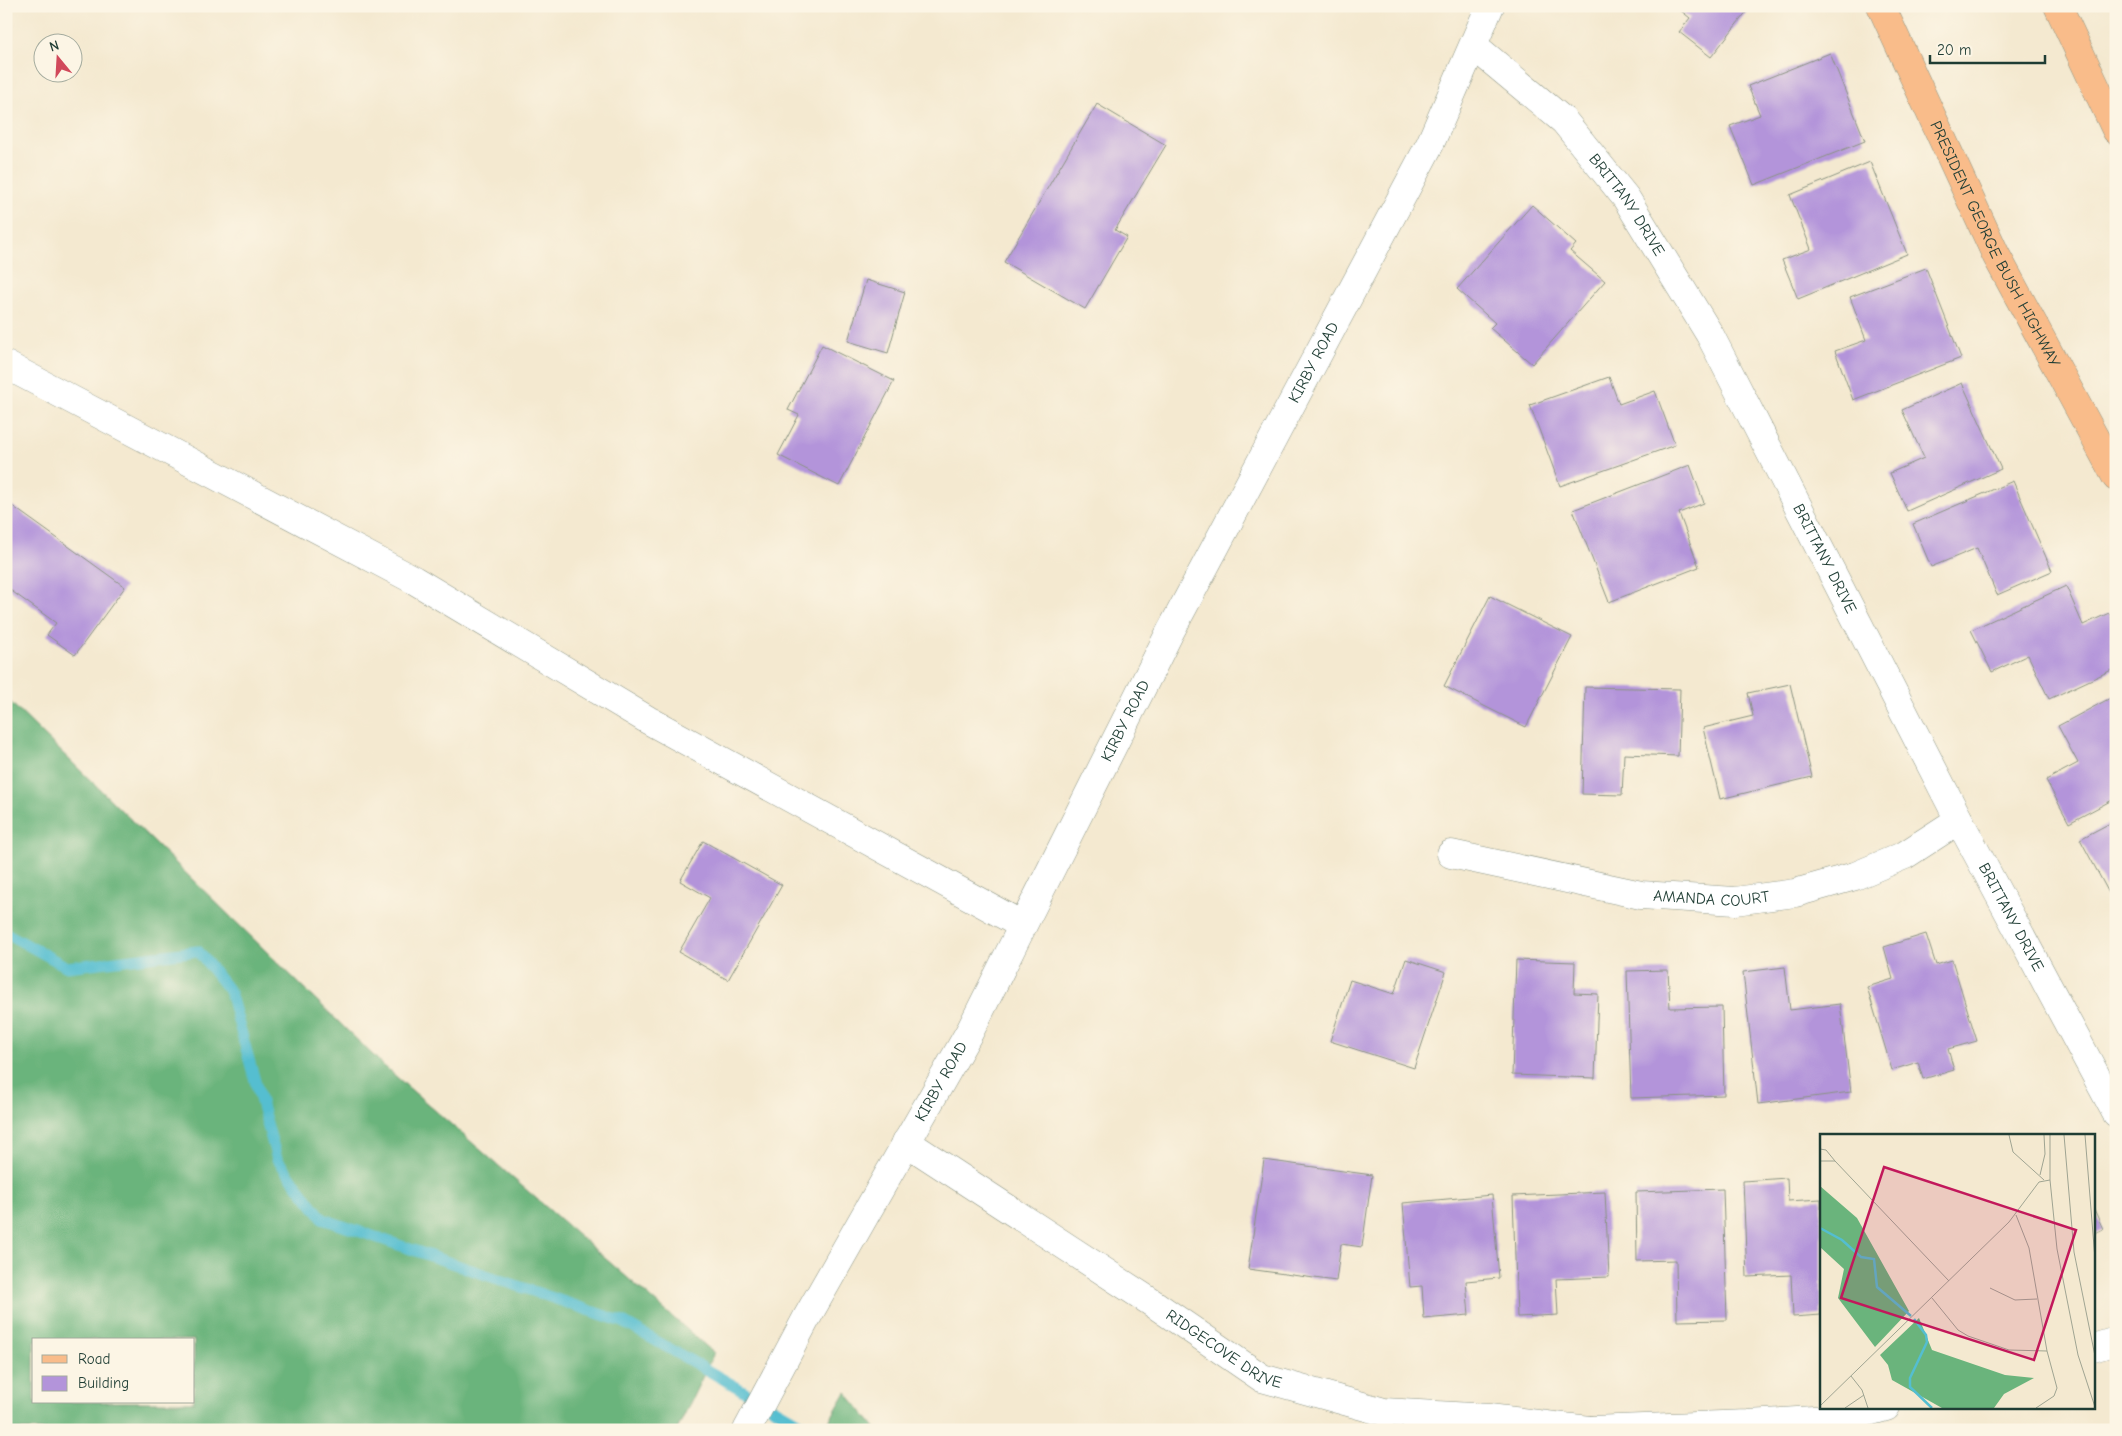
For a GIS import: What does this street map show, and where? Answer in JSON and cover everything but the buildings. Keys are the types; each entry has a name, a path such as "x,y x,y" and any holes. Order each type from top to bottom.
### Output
{"main road":[{"name":"PRESIDENT GEORGE BUSH HIGHWAY","path":"1880,6 1996,255 2116,477"},
{"path":"2058,6 2116,130"}],"street":[{"name":"KIRBY ROAD","path":"747,1430 806,1319 970,1032 1169,634 1430,144 1490,6"},
{"name":"BRITTANY DRIVE","path":"1474,46 1564,122 1626,198 1710,335 1959,820 2116,1114"},
{"path":"6,365 414,580 648,720 1022,925"},
{"name":"AMANDA COURT","path":"1451,854 1641,895 1734,901 1795,893 1855,876 1905,855 1959,820"},
{"name":"RIDGECOVE DRIVE","path":"906,1142 1158,1306 1262,1378 1384,1412 1489,1418 1590,1430 1846,1418 1882,1408"},
{"path":"2094,1348 2116,1341"}],"green space":[{"path":"6,698 384,1066 714,1353 677,1430 6,1430"},
{"path":"846,1392 877,1430 824,1430"}],"waterway":[{"path":"6,933 67,967 198,951 230,992 277,1159 323,1219 623,1322 812,1430"}]}
